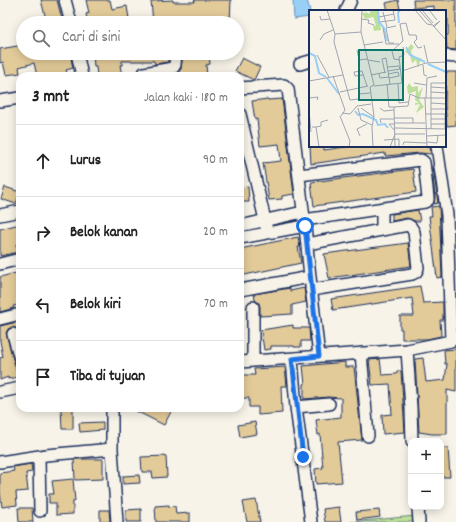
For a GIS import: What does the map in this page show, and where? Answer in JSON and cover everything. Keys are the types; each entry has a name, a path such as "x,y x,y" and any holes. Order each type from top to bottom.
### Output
{"street":[{"path":"66,0 69,16"},
{"path":"346,10 350,0"},
{"path":"446,56 456,57"},
{"path":"79,60 81,72"},
{"path":"150,72 173,68 175,60"},
{"path":"244,88 284,85 288,89 319,356"},
{"path":"0,101 16,99"},
{"path":"244,131 267,233"},
{"path":"244,362 407,350 454,341 451,215 437,147"},
{"path":"244,225 265,220 304,219 425,202 428,200 424,162 422,160 299,175"},
{"path":"382,208 382,230"},
{"path":"0,215 16,212"},
{"path":"244,237 267,233 304,219"},
{"path":"307,244 408,225 414,232 418,268 416,272 412,274 311,290"},
{"path":"0,264 16,260"},
{"path":"244,289 310,277"},
{"path":"252,307 253,361"},
{"path":"0,319 16,315"},
{"path":"13,334 16,345"},
{"path":"407,350 412,438"},
{"path":"361,353 368,436"},
{"path":"292,359 296,407 311,522"},
{"path":"0,392 16,389"},
{"path":"296,407 329,404"},
{"path":"112,412 112,450 117,522"},
{"path":"0,462 39,456 112,450"},
{"path":"39,456 40,511"},
{"path":"418,510 419,522"}],"green space":[{"path":"415,516 415,522 351,522"}],"water":[{"path":"293,0 307,0 310,10 309,17 294,19"}],"building":[{"path":"41,0 57,0 61,16 45,16"},
{"path":"86,0 110,0 112,9 127,6 129,16 86,16 86,14 89,13"},
{"path":"173,0 173,2 195,2 194,0 231,0 230,16 152,16 151,1"},
{"path":"398,0 400,9 388,10 386,3"},
{"path":"413,0 456,0 456,50 447,49 446,35 448,35 448,19 446,19 446,10 434,10 434,6 414,8"},
{"path":"16,46 16,60 71,60 73,68 66,70 67,72 36,72 34,63 19,67 20,72 6,75 3,62 0,63 0,49"},
{"path":"244,59 260,67 254,80 244,75 244,72 235,71 241,60"},
{"path":"94,60 168,60 168,62 155,64 154,61 122,61 122,65 120,65 121,72 97,72 96,67 94,67"},
{"path":"182,60 210,60 210,64 206,65 207,72 179,72 181,69"},
{"path":"446,72 456,72 456,125 447,126"},
{"path":"282,99 294,194 282,196 282,199 269,200 263,163 281,161 279,144 260,146 257,119 255,120 252,101"},
{"path":"310,147 324,147 324,150 345,147 430,147 431,154 420,153 385,156 385,153 311,164"},
{"path":"432,166 438,203 434,204 435,197"},
{"path":"413,169 416,192 314,206 312,182"},
{"path":"5,187 16,191 16,204 1,199"},
{"path":"248,187 249,202 244,202 244,188"},
{"path":"439,206 442,277 437,278 429,216 432,216 431,207"},
{"path":"418,210 420,221 407,218 392,221 392,214"},
{"path":"16,225 16,252 0,256 0,229"},
{"path":"298,237 301,263 244,275 244,248"},
{"path":"408,243 411,266 329,278 324,254"},
{"path":"16,273 16,306 13,306 14,308 0,312 0,277"},
{"path":"420,286 423,303 443,302 443,320 440,320 441,336 427,339 402,339 400,316 414,316 412,298 333,310 331,299"},
{"path":"290,288 290,291 304,288 306,302 292,305 292,314 260,316 259,303 255,300 254,294"},
{"path":"16,322 16,328 12,327 8,329 6,333 16,370 16,377 8,379 8,377 0,380 0,358 3,357 0,341 0,326"},
{"path":"293,325 293,328 309,328 310,341 301,341 301,347 271,346 271,349 264,350 261,330"},
{"path":"456,349 456,392 447,390 447,434 419,432 415,359 423,358 426,382 445,380 447,364 445,364 444,350"},
{"path":"380,359 382,375 397,374 397,371 401,371 405,432 383,434 382,415 392,414 390,384 372,385 369,360"},
{"path":"345,362 345,367 354,367 362,440 338,442 342,482 316,484 315,469 323,468 320,434 318,435 316,420 341,417 341,398 328,397 304,399 305,384 303,366"},
{"path":"285,367 287,386 281,386 282,413 258,415 258,407 249,407 249,398 244,398 244,375 255,375 254,369"},
{"path":"61,412 73,412 73,429 62,429"},
{"path":"138,412 171,412 164,425"},
{"path":"103,422 103,430 80,432 79,423"},
{"path":"255,422 257,434 240,437 238,425"},
{"path":"444,448 448,448 450,477 444,477"},
{"path":"166,456 167,477 153,478 152,472 142,472 141,457"},
{"path":"74,459 103,459 103,479 75,480"},
{"path":"31,464 32,472 26,473 28,491 16,492 17,505 2,507 0,473 14,471 13,467"},
{"path":"139,475 140,483 123,484 123,476"},
{"path":"73,479 75,501 73,501 73,514 56,515 56,503 49,503 49,494 54,494 52,481"},
{"path":"256,500 260,522 247,522 243,502"},
{"path":"169,505 169,507 175,506 176,514 190,513 190,522 156,522 155,506"},
{"path":"339,507 341,522 325,522 323,509"},
{"path":"18,508 32,508 33,522 19,522"},
{"path":"141,509 141,522 126,522 126,510"},
{"path":"100,510 109,510 110,522 100,522"},
{"path":"379,510 380,517 357,520 356,512"}],"route":[{"path":"303,457 296,407 292,359 319,356 305,226"}]}
